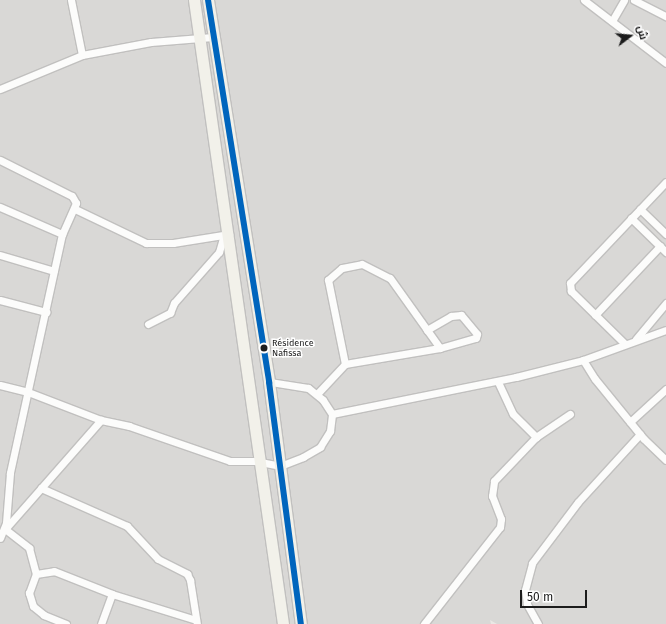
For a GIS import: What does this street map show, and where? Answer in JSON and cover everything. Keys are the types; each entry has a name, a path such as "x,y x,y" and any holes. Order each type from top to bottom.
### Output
{"street":[{"path":"71,0 82,55"},
{"path":"584,0 666,63"},
{"path":"612,21 624,0"},
{"path":"634,0 666,16"},
{"path":"283,624 258,462 194,2 208,1 269,382 301,624"},
{"path":"0,89 82,55 151,42 213,37"},
{"path":"0,160 72,196 76,203 75,209 62,234 10,473 4,529 0,538"},
{"path":"625,344 571,291 570,283 666,182"},
{"path":"0,207 62,234"},
{"path":"75,209 146,243 173,243 226,234"},
{"path":"640,209 666,234"},
{"path":"631,218 666,252"},
{"path":"148,324 170,313 174,303 219,252 226,234"},
{"path":"595,315 660,246"},
{"path":"0,255 54,271"},
{"path":"345,364 328,280 342,268 362,264 390,278 440,348"},
{"path":"0,300 46,312"},
{"path":"636,340 666,303"},
{"path":"317,394 345,364 440,348 476,338 476,330 461,315 451,316 427,330"},
{"path":"332,414 498,382 583,360 666,330"},
{"path":"583,360 595,380 640,434 666,460"},
{"path":"0,385 28,392 101,420 129,426 230,461 258,462 280,466 313,453 320,447 330,431 332,414 317,394 308,388 269,382"},
{"path":"498,382 513,414 536,437"},
{"path":"630,422 666,389"},
{"path":"424,624 500,527 501,519 492,496 494,481 536,437 570,414"},
{"path":"4,529 101,420"},
{"path":"538,624 527,604 525,590 532,563 578,502 640,434"},
{"path":"36,574 54,571 112,594 196,622 190,580 187,574 158,559 126,526 41,488"},
{"path":"4,529 29,548 36,574 29,593 33,606 44,615 66,624"},
{"path":"101,624 112,594"}],"shaded area":[{"path":"0,0 666,0 666,624 497,624 490,620 491,624 0,624"}],"transit line":[{"path":"208,0 269,382 301,624"}],"place":[{"name":"Résidence Nafissa","path":"264,348"}]}
